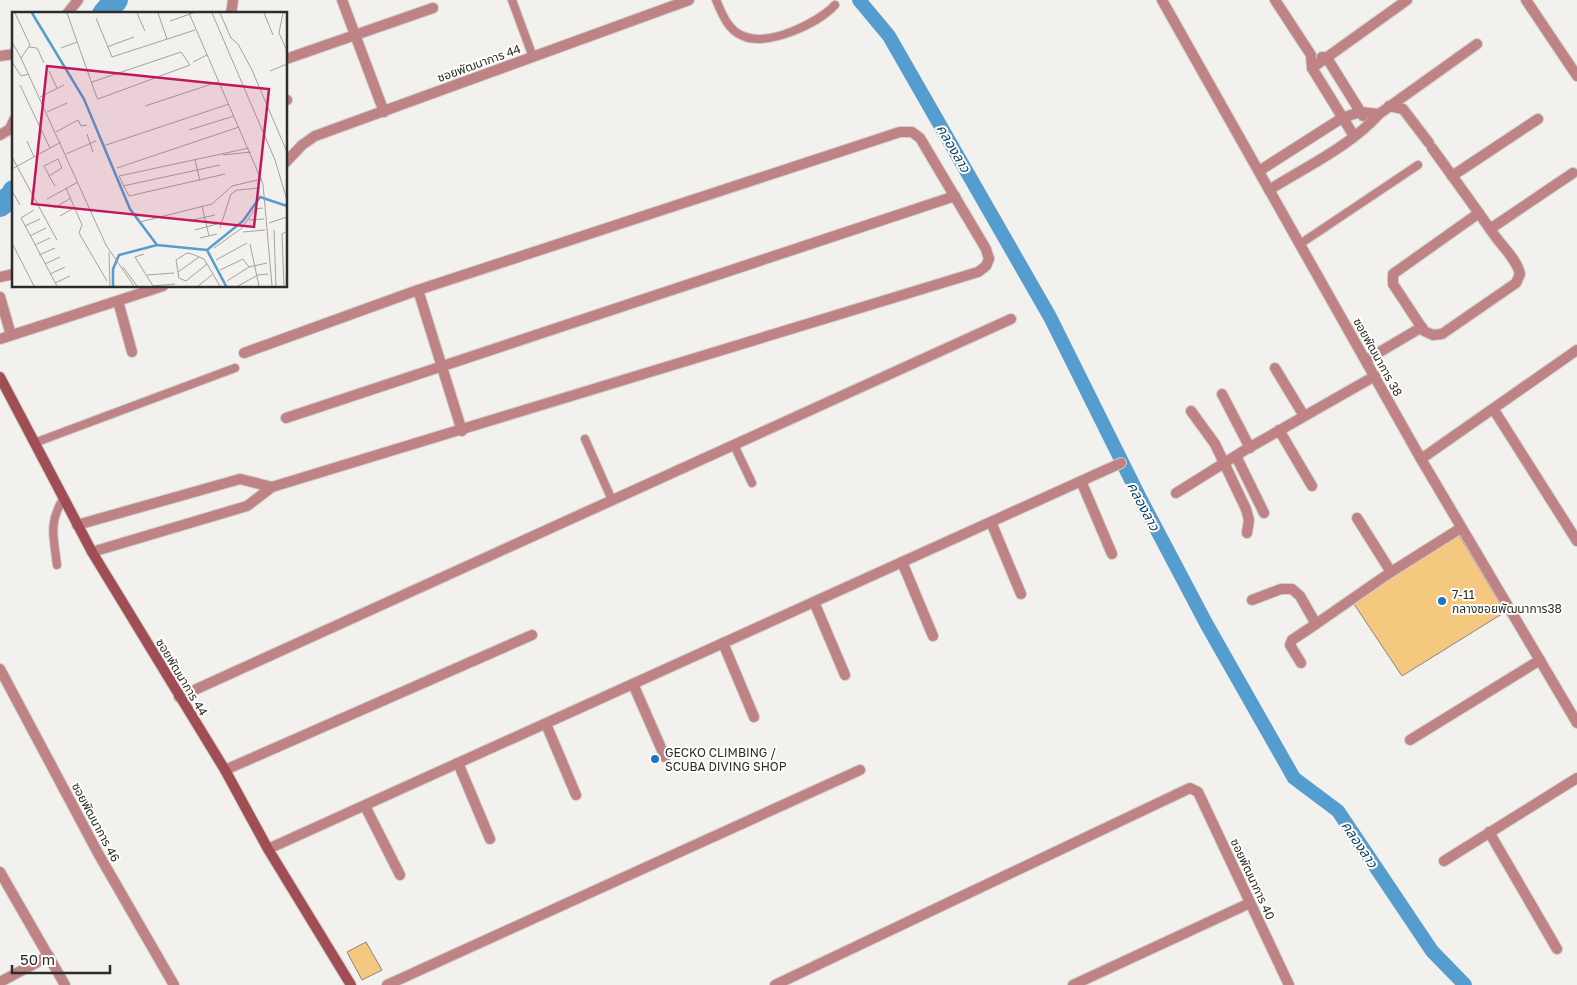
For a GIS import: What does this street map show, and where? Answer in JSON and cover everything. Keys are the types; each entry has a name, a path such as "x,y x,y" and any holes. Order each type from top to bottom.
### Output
{"street":[{"path":"69,12 78,0"},
{"path":"342,0 384,112"},
{"name":"ซอยพัฒนาการ 44","path":"288,160 302,145 315,136 689,0"},
{"name":"ซอยพัฒนาการ 38","path":"1162,0 1421,459 1577,722"},
{"path":"1312,68 1407,0"},
{"path":"1526,0 1577,76"},
{"path":"1280,2 1311,55 1312,68 1354,136"},
{"path":"288,58 433,8"},
{"path":"1269,190 1369,126 1389,106 1477,44"},
{"path":"1311,55 1326,58 1369,126"},
{"path":"1389,106 1403,109 1479,213 1519,270 1518,281 1442,334 1429,334 1422,328 1393,284 1393,274 1479,213"},
{"path":"1259,171 1342,118 1360,112 1379,114"},
{"path":"1452,176 1538,119"},
{"path":"0,136 10,129 12,124"},
{"path":"92,552 247,506 272,487 462,431 978,272 986,266 990,259 986,249 920,138 912,132 900,132 418,290 244,353"},
{"path":"1490,229 1573,173"},
{"path":"286,418 955,196"},
{"path":"0,339 157,288"},
{"path":"418,290 462,431"},
{"path":"0,297 11,335"},
{"path":"118,300 132,352"},
{"path":"179,697 1011,319"},
{"path":"1366,360 1422,328"},
{"path":"1421,459 1494,410 1577,350"},
{"path":"1275,368 1304,416"},
{"path":"1176,493 1279,430 1374,376"},
{"name":"ซอยพัฒนาการ 44","path":"0,377 92,552 225,770 268,849 351,985"},
{"path":"1222,394 1250,448"},
{"path":"1494,410 1577,541"},
{"path":"1191,411 1207,430 1225,463 1248,516 1249,526 1247,532"},
{"path":"1279,430 1312,486"},
{"path":"1236,456 1264,513"},
{"path":"268,849 1121,463"},
{"path":"77,525 240,479 272,487"},
{"path":"1081,481 1112,554"},
{"path":"1357,518 1391,572"},
{"path":"991,522 1022,594"},
{"path":"1301,662 1290,646 1292,640 1391,572 1461,528"},
{"path":"902,562 933,636"},
{"path":"1252,600 1281,589 1292,589 1300,596 1316,624"},
{"path":"814,602 844,675"},
{"path":"225,770 532,635"},
{"path":"723,643 754,717"},
{"path":"1410,740 1540,660"},
{"name":"ซอยพัฒนาการ 46","path":"0,669 99,855 174,985"},
{"path":"633,684 665,757"},
{"path":"546,724 576,795"},
{"path":"458,764 490,839"},
{"path":"387,985 860,770"},
{"path":"1444,860 1577,778"},
{"name":"ซอยพัฒนาการ 40","path":"775,985 1190,788 1198,792 1289,985"},
{"path":"365,806 400,875"},
{"path":"1490,832 1557,949"},
{"path":"0,872 3,884 49,956 65,985"},
{"path":"1073,985 1250,903"},
{"path":"0,982 49,956"}],"lane":[{"path":"512,0 534,57"},
{"path":"716,0 722,16 733,30 744,36 757,39 781,35 812,23 824,17 835,5"},
{"path":"1300,244 1418,165"},
{"path":"34,444 235,368"},
{"path":"585,439 612,500"},
{"path":"734,445 752,482"},
{"path":"57,565 53,525 55,513 63,499"}],"building":[{"path":"1459,535 1505,612 1402,676 1352,601"},
{"path":"366,942 382,970 362,980 347,952"}],"waterway":[{"path":"106,12 116,0"},
{"name":"คลองลาว","path":"859,0 889,36 1050,317 1140,498 1207,625 1294,778 1338,811 1432,951 1465,985"},
{"path":"0,205 12,196"}],"place":[{"name":"7-11 กลางซอยพัฒนาการ38","path":"1442,601"},
{"name":"GECKO CLIMBING / SCUBA DIVING SHOP","path":"655,759"}]}
